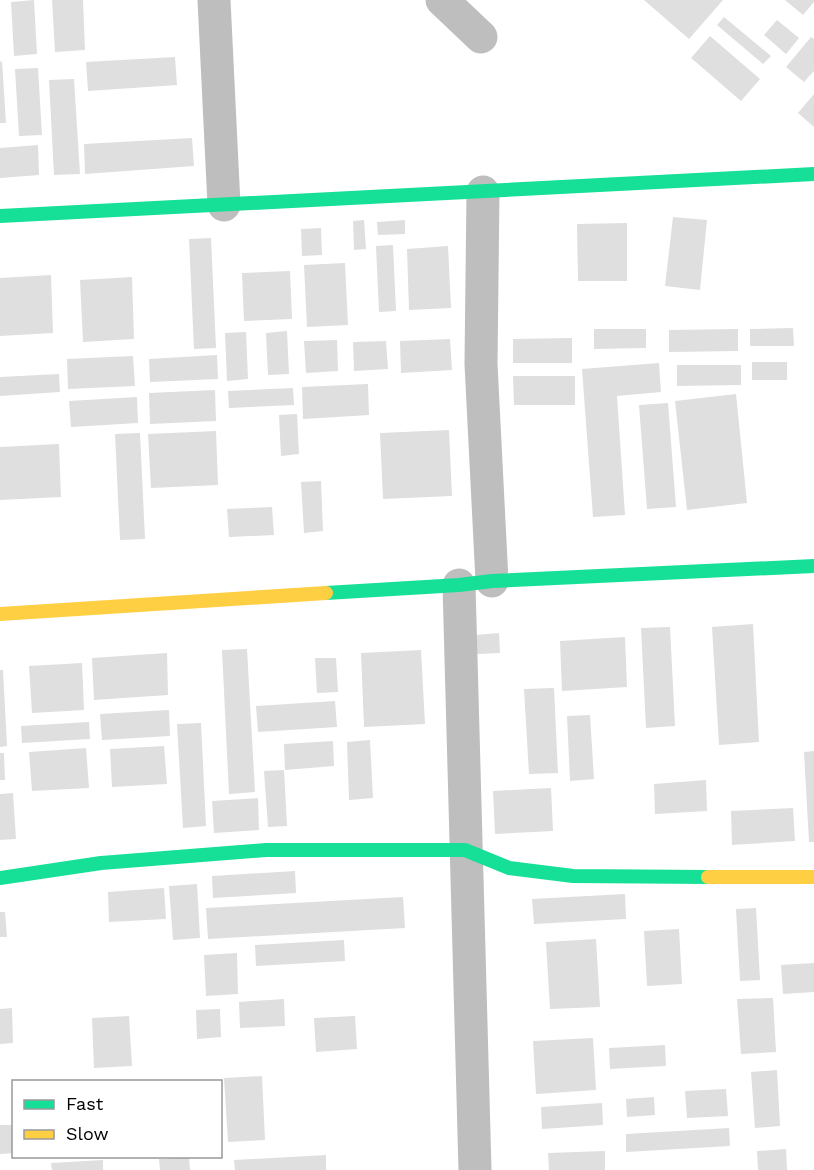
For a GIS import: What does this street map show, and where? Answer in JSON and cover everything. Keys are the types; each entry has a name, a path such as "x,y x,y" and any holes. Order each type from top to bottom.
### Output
{"street":[{"path":"214,0 224,205"},
{"path":"442,0 481,37"},
{"path":"0,216 814,174"},
{"path":"483,192 481,364 492,581"},
{"path":"0,615 492,581 814,566"},
{"path":"459,585 476,1170"},
{"path":"0,878 100,863 266,850 465,850 509,868 573,876 814,878"}],"building":[{"path":"34,0 37,54 14,56 11,2"},
{"path":"52,0 83,0 85,50 55,52"},
{"path":"644,0 723,0 689,39"},
{"path":"785,0 814,0 814,2 803,15"},
{"path":"724,17 771,56 763,64 717,25"},
{"path":"777,20 799,38 786,54 764,35"},
{"path":"710,36 760,79 741,101 691,58"},
{"path":"811,37 814,39 814,71 804,82 786,67"},
{"path":"175,57 177,85 88,91 86,62"},
{"path":"2,61 6,123 0,123 0,62"},
{"path":"38,68 42,135 19,136 15,69"},
{"path":"74,79 80,174 54,175 49,80"},
{"path":"814,94 814,127 798,113"},
{"path":"192,138 194,166 85,174 84,144"},
{"path":"38,145 39,175 0,178 0,148"},
{"path":"673,217 707,220 700,290 665,286"},
{"path":"364,220 366,249 354,250 353,221"},
{"path":"405,220 405,234 378,235 377,222"},
{"path":"627,223 627,281 578,281 577,224"},
{"path":"321,228 322,255 302,256 301,229"},
{"path":"211,238 216,348 194,349 189,239"},
{"path":"393,245 396,311 379,312 376,246"},
{"path":"448,246 451,308 409,310 407,249"},
{"path":"345,263 348,325 307,327 304,265"},
{"path":"290,271 292,319 244,321 242,273"},
{"path":"51,275 53,333 0,336 0,278"},
{"path":"132,277 134,339 83,342 80,280"},
{"path":"793,328 794,346 750,346 750,329"},
{"path":"594,329 646,329 646,348 594,349"},
{"path":"738,329 738,351 669,352 669,330"},
{"path":"287,331 289,374 268,375 266,333"},
{"path":"246,332 248,379 227,381 225,333"},
{"path":"572,338 572,363 513,363 513,339"},
{"path":"450,339 452,370 401,373 400,341"},
{"path":"337,340 338,371 306,373 304,341"},
{"path":"386,341 388,369 354,371 353,342"},
{"path":"217,355 218,379 150,382 149,359"},
{"path":"133,356 135,386 68,389 67,359"},
{"path":"752,362 787,362 787,380 752,380"},
{"path":"659,363 661,392 617,396 625,515 593,517 582,369"},
{"path":"677,365 741,365 741,385 677,386"},
{"path":"59,374 60,392 0,396 0,377"},
{"path":"513,376 575,376 575,405 514,405"},
{"path":"368,384 369,415 303,419 302,387"},
{"path":"293,388 294,405 229,408 228,391"},
{"path":"215,390 216,421 150,424 149,393"},
{"path":"736,394 747,503 687,510 675,401"},
{"path":"137,397 138,423 71,427 69,401"},
{"path":"668,403 676,507 647,509 639,405"},
{"path":"297,414 299,454 281,456 279,415"},
{"path":"449,430 452,496 383,499 380,433"},
{"path":"216,431 218,485 151,488 148,434"},
{"path":"140,433 145,539 120,540 115,434"},
{"path":"59,444 61,497 0,500 0,447"},
{"path":"321,481 323,531 304,533 301,482"},
{"path":"272,507 274,535 229,537 227,509"},
{"path":"753,624 759,742 719,745 712,627"},
{"path":"670,627 675,726 646,728 641,628"},
{"path":"499,633 500,653 477,654 476,635"},
{"path":"625,637 627,687 562,691 560,641"},
{"path":"247,649 255,792 229,794 222,650"},
{"path":"421,650 425,724 364,727 361,653"},
{"path":"167,653 168,695 94,700 92,658"},
{"path":"315,658 336,658 338,692 317,693"},
{"path":"82,663 84,710 32,713 29,666"},
{"path":"0,670 3,670 7,746 0,747"},
{"path":"554,688 558,773 529,774 524,689"},
{"path":"335,701 337,727 258,732 256,706"},
{"path":"169,710 170,736 102,740 100,714"},
{"path":"590,715 594,779 570,781 567,716"},
{"path":"89,722 90,739 22,743 21,726"},
{"path":"201,723 206,826 183,828 177,724"},
{"path":"370,740 373,798 349,800 347,742"},
{"path":"333,741 334,766 285,770 284,744"},
{"path":"164,746 167,784 112,787 110,749"},
{"path":"86,748 89,788 32,791 29,752"},
{"path":"814,751 814,842 809,842 804,752"},
{"path":"0,753 4,753 5,780 0,780"},
{"path":"284,770 287,826 268,827 264,771"},
{"path":"706,780 707,811 655,814 654,784"},
{"path":"551,788 553,831 495,834 493,791"},
{"path":"13,793 16,839 0,840 0,794"},
{"path":"258,798 259,830 214,833 212,801"},
{"path":"793,808 795,841 732,845 731,811"},
{"path":"295,871 296,893 213,898 212,876"},
{"path":"197,884 200,938 173,940 169,886"},
{"path":"164,888 166,919 109,922 108,892"},
{"path":"625,894 626,919 534,924 532,899"},
{"path":"403,897 405,928 208,939 206,908"},
{"path":"756,908 760,980 740,981 736,909"},
{"path":"0,912 5,912 7,937 0,937"},
{"path":"679,929 682,984 647,986 644,931"},
{"path":"596,939 600,1007 550,1009 546,942"},
{"path":"344,940 345,961 256,966 255,945"},
{"path":"237,953 238,994 206,996 204,955"},
{"path":"814,963 814,992 783,994 781,965"},
{"path":"773,998 776,1052 741,1054 737,999"},
{"path":"284,999 285,1026 240,1028 239,1002"},
{"path":"12,1008 13,1043 0,1044 0,1009"},
{"path":"220,1009 221,1037 197,1039 196,1010"},
{"path":"129,1016 132,1066 94,1068 92,1018"},
{"path":"355,1016 357,1049 316,1052 314,1018"},
{"path":"593,1038 596,1090 536,1094 533,1041"},
{"path":"665,1045 666,1066 610,1069 609,1048"},
{"path":"777,1070 780,1126 755,1128 751,1072"},
{"path":"262,1076 265,1140 228,1142 224,1078"},
{"path":"726,1089 728,1116 687,1118 685,1091"},
{"path":"654,1097 655,1115 627,1117 626,1099"},
{"path":"602,1103 603,1125 542,1129 541,1107"},
{"path":"0,1125 12,1125 12,1153 0,1154"},
{"path":"729,1128 730,1146 626,1152 626,1134"},
{"path":"786,1149 787,1170 758,1170 757,1151"},
{"path":"605,1151 605,1170 549,1170 548,1153"},
{"path":"326,1155 326,1170 235,1170 234,1160"},
{"path":"189,1158 190,1170 160,1170 159,1159"},
{"path":"103,1160 103,1170 52,1170 51,1163"}],"traffic: fast":[{"path":"0,216 814,174"},
{"path":"326,593 492,581 814,566"},
{"path":"0,878 101,863 266,850 465,850 509,868 573,876 708,877"}],"traffic: slow":[{"path":"0,614 326,593"},
{"path":"708,877 814,877"}]}
